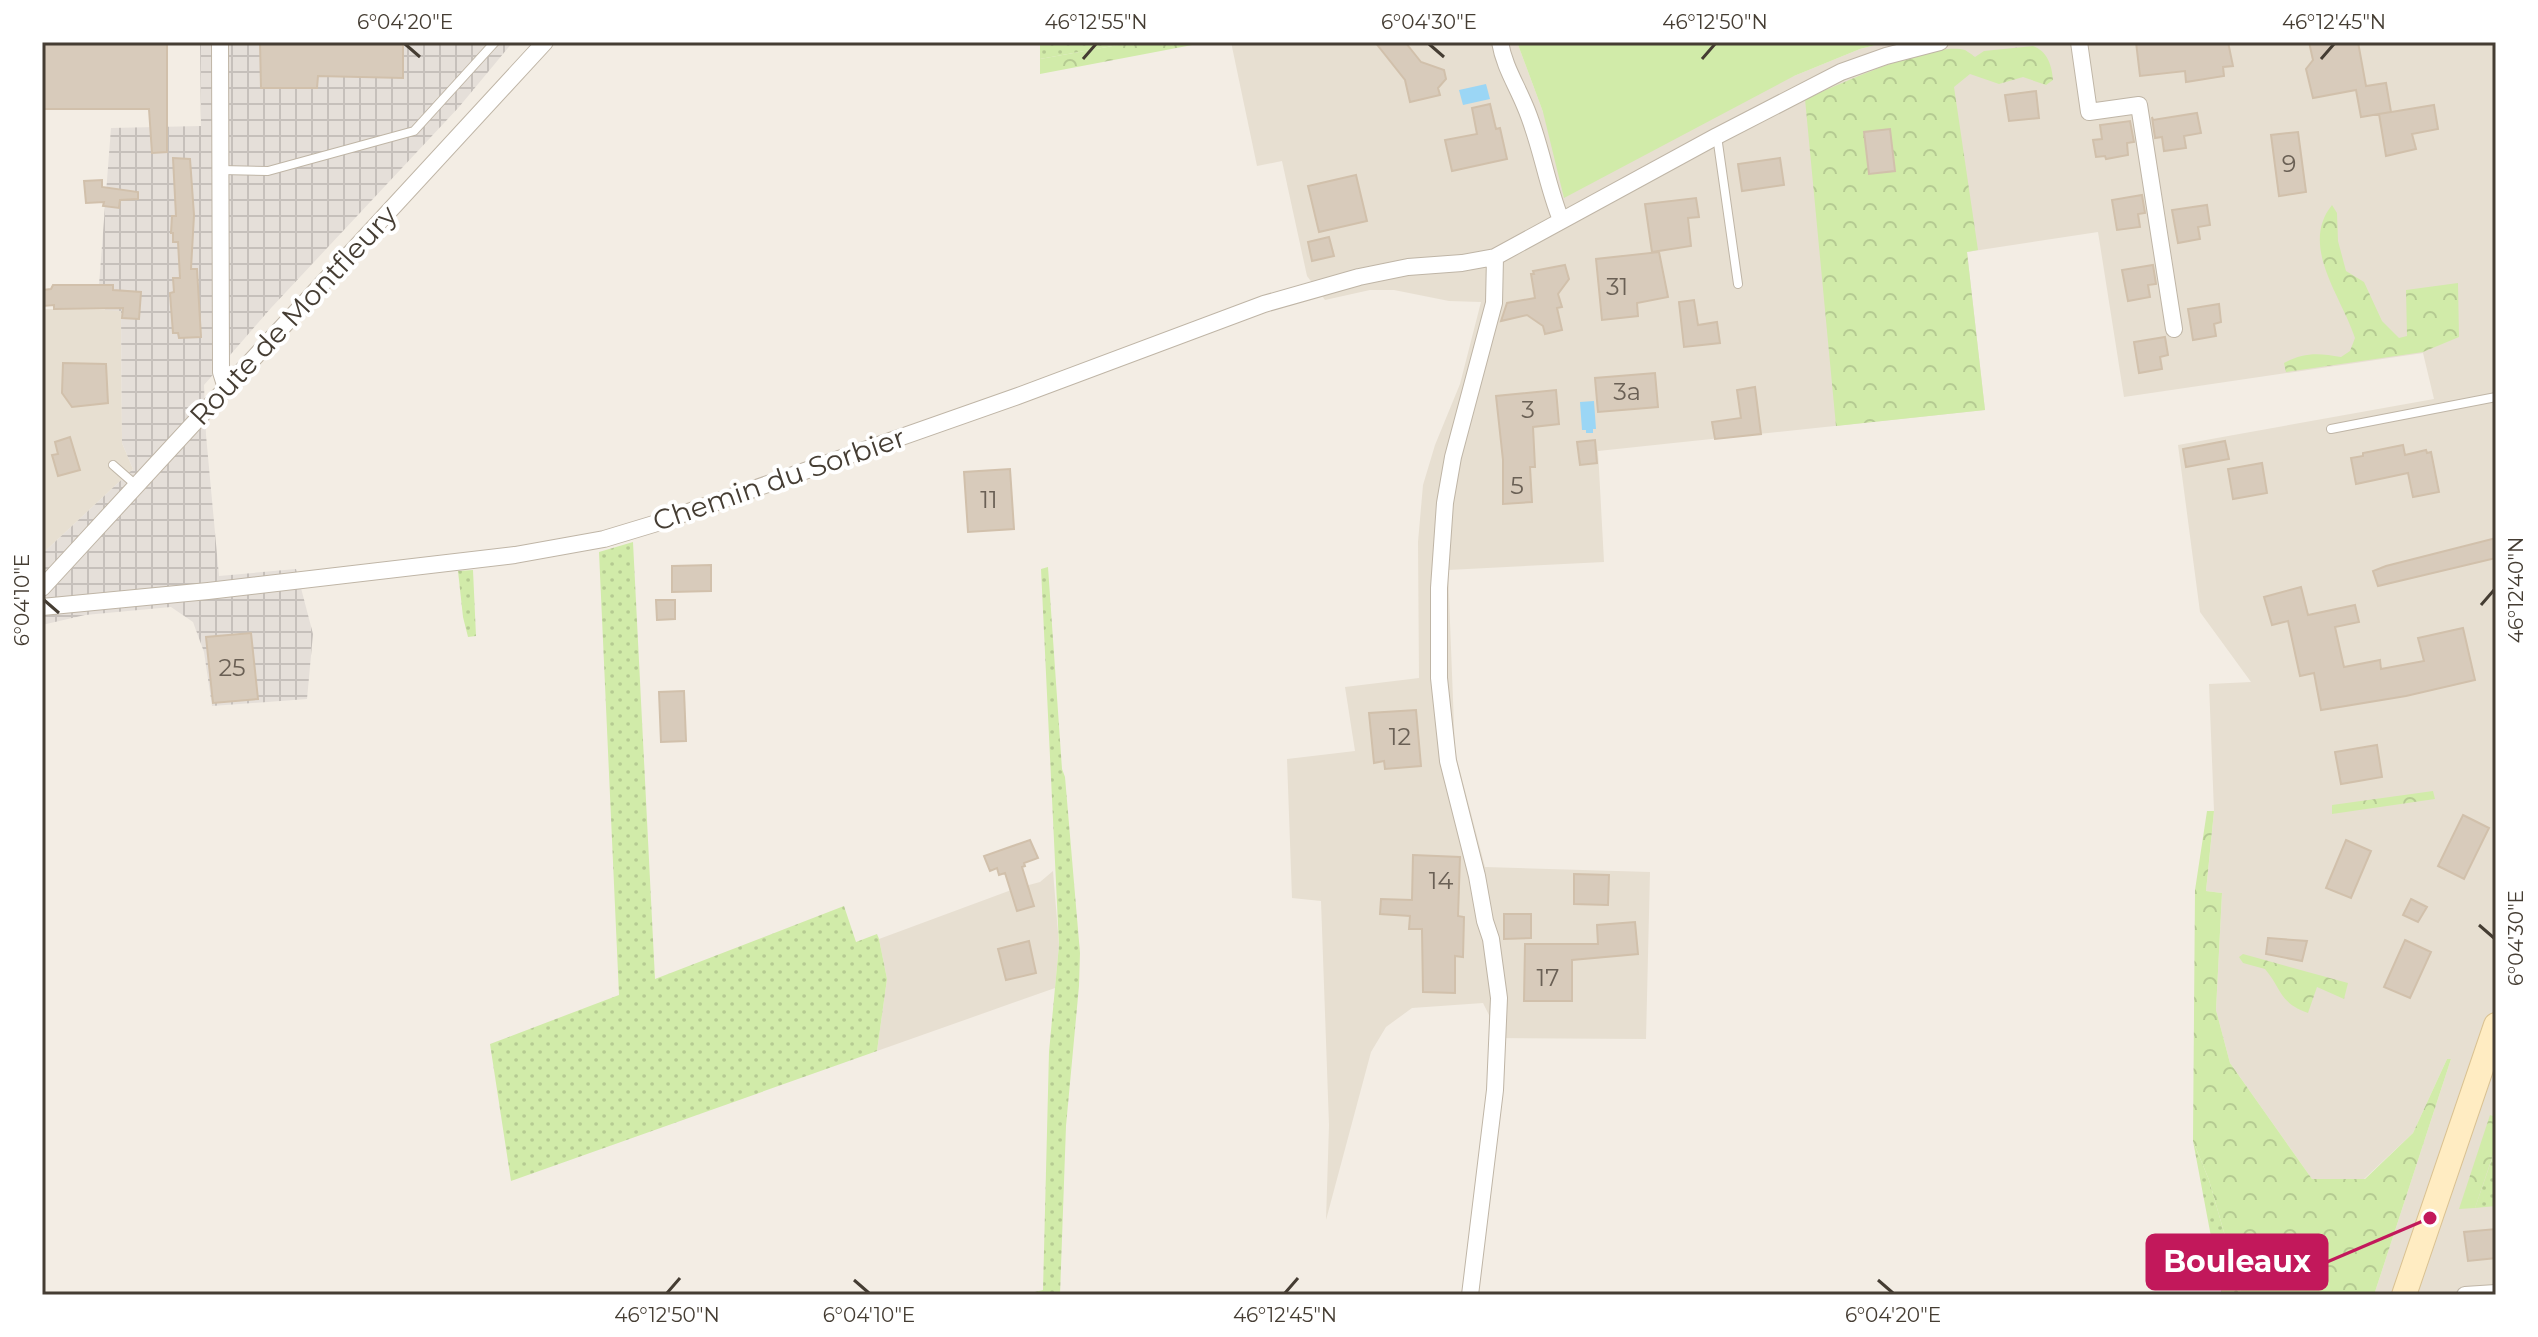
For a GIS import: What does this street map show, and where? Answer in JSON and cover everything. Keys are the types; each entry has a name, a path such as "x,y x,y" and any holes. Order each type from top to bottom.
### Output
{"main road":[{"path":"2404,1295 2496,1025"}],"street":[{"path":"220,42 221,372 226,388"},
{"name":"Route de Montfleury","path":"42,588 545,42"},
{"path":"1500,42 1503,59 1528,113 1561,220"},
{"name":"Chemin du Sorbier","path":"42,607 515,555 604,539 1018,396 1279,299 1408,267 1495,257 1841,72 1940,42"},
{"path":"2079,42 2089,112 2139,105 2174,329"},
{"path":"1470,1295 1495,1090 1499,998 1491,939 1448,761 1439,678 1439,588 1445,503 1456,445 1494,303 1495,257"},
{"path":"2465,1295 2496,1293"}],"lane":[{"path":"221,170 268,171 414,131 495,42"},
{"path":"1717,136 1738,284"},
{"path":"2331,429 2496,397"},
{"path":"113,465 137,486"}],"shaded area":[{"path":"200,42 513,42 459,107 271,308 204,385 219,576 296,569 313,634 307,699 212,706 204,652 193,622 171,607 85,615 42,625 42,554 133,469 122,443 121,311 105,310 105,285 99,285 111,128 201,126"},
{"path":"1231,42 1517,42 1543,112 1794,76 1860,49 1887,42 2496,42 2496,1295 2374,1295 2451,1059 2447,1059 2413,1133 2364,1179 2312,1179 2230,1063 2216,1010 2222,893 2206,891 2214,811 2209,684 2251,682 2200,612 2178,445 2434,399 2423,353 2124,397 2098,232 1967,252 1985,410 1598,451 1604,562 1448,570 1455,752 1485,867 1650,872 1646,1039 1490,1038 1492,1021 1483,1003 1412,1008 1386,1027 1371,1052 1326,1220 1329,1125 1321,901 1292,898 1287,759 1355,751 1345,687 1419,678 1418,542 1423,485 1435,445 1460,384 1481,302 1449,301 1394,290 1370,290 1325,300 1307,276 1282,161 1257,166"},
{"path":"42,309 121,310 122,443 133,469 42,554"},
{"path":"1053,871 1059,945 1055,988 877,1051 887,979 879,939 1040,882"}],"green space":[{"path":"1040,42 1135,42 1040,59"},
{"path":"1135,42 1208,42 1040,74 1040,59"},
{"path":"1517,42 1887,42 1860,49 1794,76 1564,198 1543,112"},
{"path":"2033,46 2042,51 2050,64 2053,80 2046,85 2023,77 1999,84 1970,74 1954,87 1978,250 1967,252 1985,410 1836,426 1805,99 1885,66 1930,52 1965,50 1975,57 1984,51"},
{"path":"2332,205 2337,213 2338,241 2346,271 2364,282 2382,321 2399,338 2407,336 2406,290 2458,283 2459,337 2423,352 2286,372 2284,363 2305,355 2341,357 2350,351 2355,338 2321,254 2323,221"},
{"path":"633,542 655,979 844,906 856,942 877,934 879,939 887,979 877,1051 511,1181 490,1044 619,995 599,552"},
{"path":"1048,567 1062,769 1080,953 1079,986 1066,1126 1060,1295 1023,1295 1043,1290 1049,1052 1059,945 1041,569"},
{"path":"473,570 476,636 468,637 458,571"},
{"path":"2433,791 2435,799 2332,814 2332,805"},
{"path":"2207,811 2214,811 2206,891 2222,893 2216,1010 2230,1063 2312,1179 2365,1179 2413,1133 2447,1059 2451,1059 2374,1295 2242,1295 2209,1180 2193,1141 2195,890"},
{"path":"2243,954 2348,983 2344,999 2317,987 2308,1013 2299,1009 2286,1000 2265,969 2243,963 2239,957"},
{"path":"2490,1115 2496,1117 2496,1146 2475,1208 2459,1209"},
{"path":"2193,1141 2209,1180 2242,1295 2222,1295"},
{"path":"2493,1156 2496,1158 2496,1206 2475,1208"}],"water":[{"path":"1486,84 1490,99 1463,105 1459,90"},
{"path":"1594,401 1596,429 1593,433 1586,433 1582,430 1580,402"}],"building":[{"path":"42,42 167,42 167,152 152,153 149,109 42,109"},
{"path":"260,42 403,42 403,78 318,76 317,88 261,88"},
{"path":"1375,42 1405,42 1421,62 1444,70 1446,79 1438,88 1440,95 1410,102 1405,80"},
{"path":"2136,42 2228,42 2233,66 2223,67 2224,76 2186,82 2185,71 2140,76"},
{"path":"2309,42 2358,42 2366,86 2386,83 2391,112 2361,117 2356,90 2313,98 2306,69 2313,60"},
{"path":"2036,91 2039,118 2009,121 2005,95"},
{"path":"1490,104 1496,129 1500,128 1507,159 1452,171 1445,140 1477,134 1472,108"},
{"path":"2434,105 2438,129 2412,134 2416,149 2386,156 2379,114"},
{"path":"2197,113 2201,133 2184,136 2186,148 2164,151 2162,137 2155,138 2152,117 2153,120"},
{"path":"2130,121 2134,142 2127,143 2128,155 2106,159 2105,156 2096,157 2093,140 2102,139 2100,125"},
{"path":"1890,129 1895,171 1869,174 1864,132"},
{"path":"2298,132 2306,192 2279,196 2271,135"},
{"path":"173,158 190,159 194,215 191,269 197,269 201,337 179,338 178,333 173,333 170,293 174,292 173,278 180,278 178,242 173,242 171,233 172,216 176,216"},
{"path":"1780,158 1784,185 1742,191 1738,164"},
{"path":"1356,175 1367,221 1319,232 1308,186"},
{"path":"102,180 102,187 138,192 138,199 120,200 119,208 103,206 104,202 86,203 84,181"},
{"path":"2142,195 2145,213 2138,214 2140,227 2117,230 2112,200"},
{"path":"1696,198 1699,217 1688,218 1691,246 1652,252 1645,204"},
{"path":"2207,205 2210,225 2198,227 2200,239 2178,243 2172,210"},
{"path":"1329,237 1334,256 1312,261 1308,242"},
{"path":"1659,252 1668,297 1637,303 1638,316 1602,320 1596,259"},
{"path":"1565,265 1569,279 1558,294 1562,307 1557,308 1562,330 1545,334 1543,326 1527,315 1501,321 1507,303 1535,298 1533,271"},
{"path":"2153,265 2156,284 2148,285 2150,297 2128,301 2122,270"},
{"path":"53,285 113,285 113,290 141,292 139,319 122,318 123,308 54,309 54,305 43,306 43,290 51,289"},
{"path":"1694,300 1698,325 1717,322 1720,343 1684,347 1679,302"},
{"path":"2219,304 2221,322 2214,324 2216,336 2193,340 2188,309"},
{"path":"2165,337 2168,355 2160,357 2162,369 2139,373 2134,342"},
{"path":"63,363 106,364 108,403 72,407 62,393"},
{"path":"1655,373 1658,407 1598,412 1595,378"},
{"path":"1755,387 1761,434 1715,439 1712,422 1741,418 1737,390"},
{"path":"1556,390 1559,424 1533,427 1535,467 1530,467 1532,502 1503,504 1503,460 1496,396"},
{"path":"70,437 80,470 58,476 52,455 58,454 55,442"},
{"path":"1595,440 1597,463 1580,465 1577,442"},
{"path":"2225,441 2229,459 2186,467 2183,449"},
{"path":"2403,445 2405,455 2426,450 2427,453 2431,452 2439,492 2413,497 2408,473 2356,484 2351,458"},
{"path":"2262,463 2267,493 2233,499 2228,469"},
{"path":"1010,469 1014,529 968,532 964,472"},
{"path":"2496,538 2496,558 2378,586 2373,571"},
{"path":"711,565 711,591 672,592 672,566"},
{"path":"2301,587 2308,615 2355,605 2359,622 2335,627 2344,667 2380,660 2381,669 2424,661 2418,638 2463,628 2475,680 2406,696 2321,710 2314,673 2300,676 2288,621 2272,625 2264,597"},
{"path":"656,600 675,600 675,619 657,620"},
{"path":"251,633 258,699 213,703 206,637"},
{"path":"684,691 686,741 661,742 659,692"},
{"path":"1416,710 1421,766 1385,769 1384,761 1374,763 1369,713"},
{"path":"2377,745 2382,777 2341,784 2335,752"},
{"path":"2463,815 2489,828 2464,879 2438,866"},
{"path":"1030,840 1038,858 1024,863 1022,867 1034,906 1017,911 1005,873 999,875 997,868 990,871 984,856"},
{"path":"2346,840 2371,851 2351,898 2326,888"},
{"path":"1413,855 1460,857 1458,916 1464,917 1463,957 1455,956 1455,993 1423,992 1422,929 1409,929 1410,916 1380,914 1381,899 1412,900"},
{"path":"1574,874 1609,875 1608,905 1574,904"},
{"path":"2411,899 2427,907 2418,922 2403,915"},
{"path":"1504,914 1531,914 1531,938 1504,939"},
{"path":"1635,922 1638,954 1572,960 1572,1001 1524,1001 1525,944 1598,944 1597,925"},
{"path":"2268,938 2307,941 2302,961 2266,954"},
{"path":"2405,940 2431,952 2410,998 2384,987"},
{"path":"1029,941 1036,973 1006,980 998,949"},
{"path":"2496,1229 2496,1258 2468,1261 2464,1232"}],"place":[{"name":"Bouleaux","path":"2430,1218"}]}
